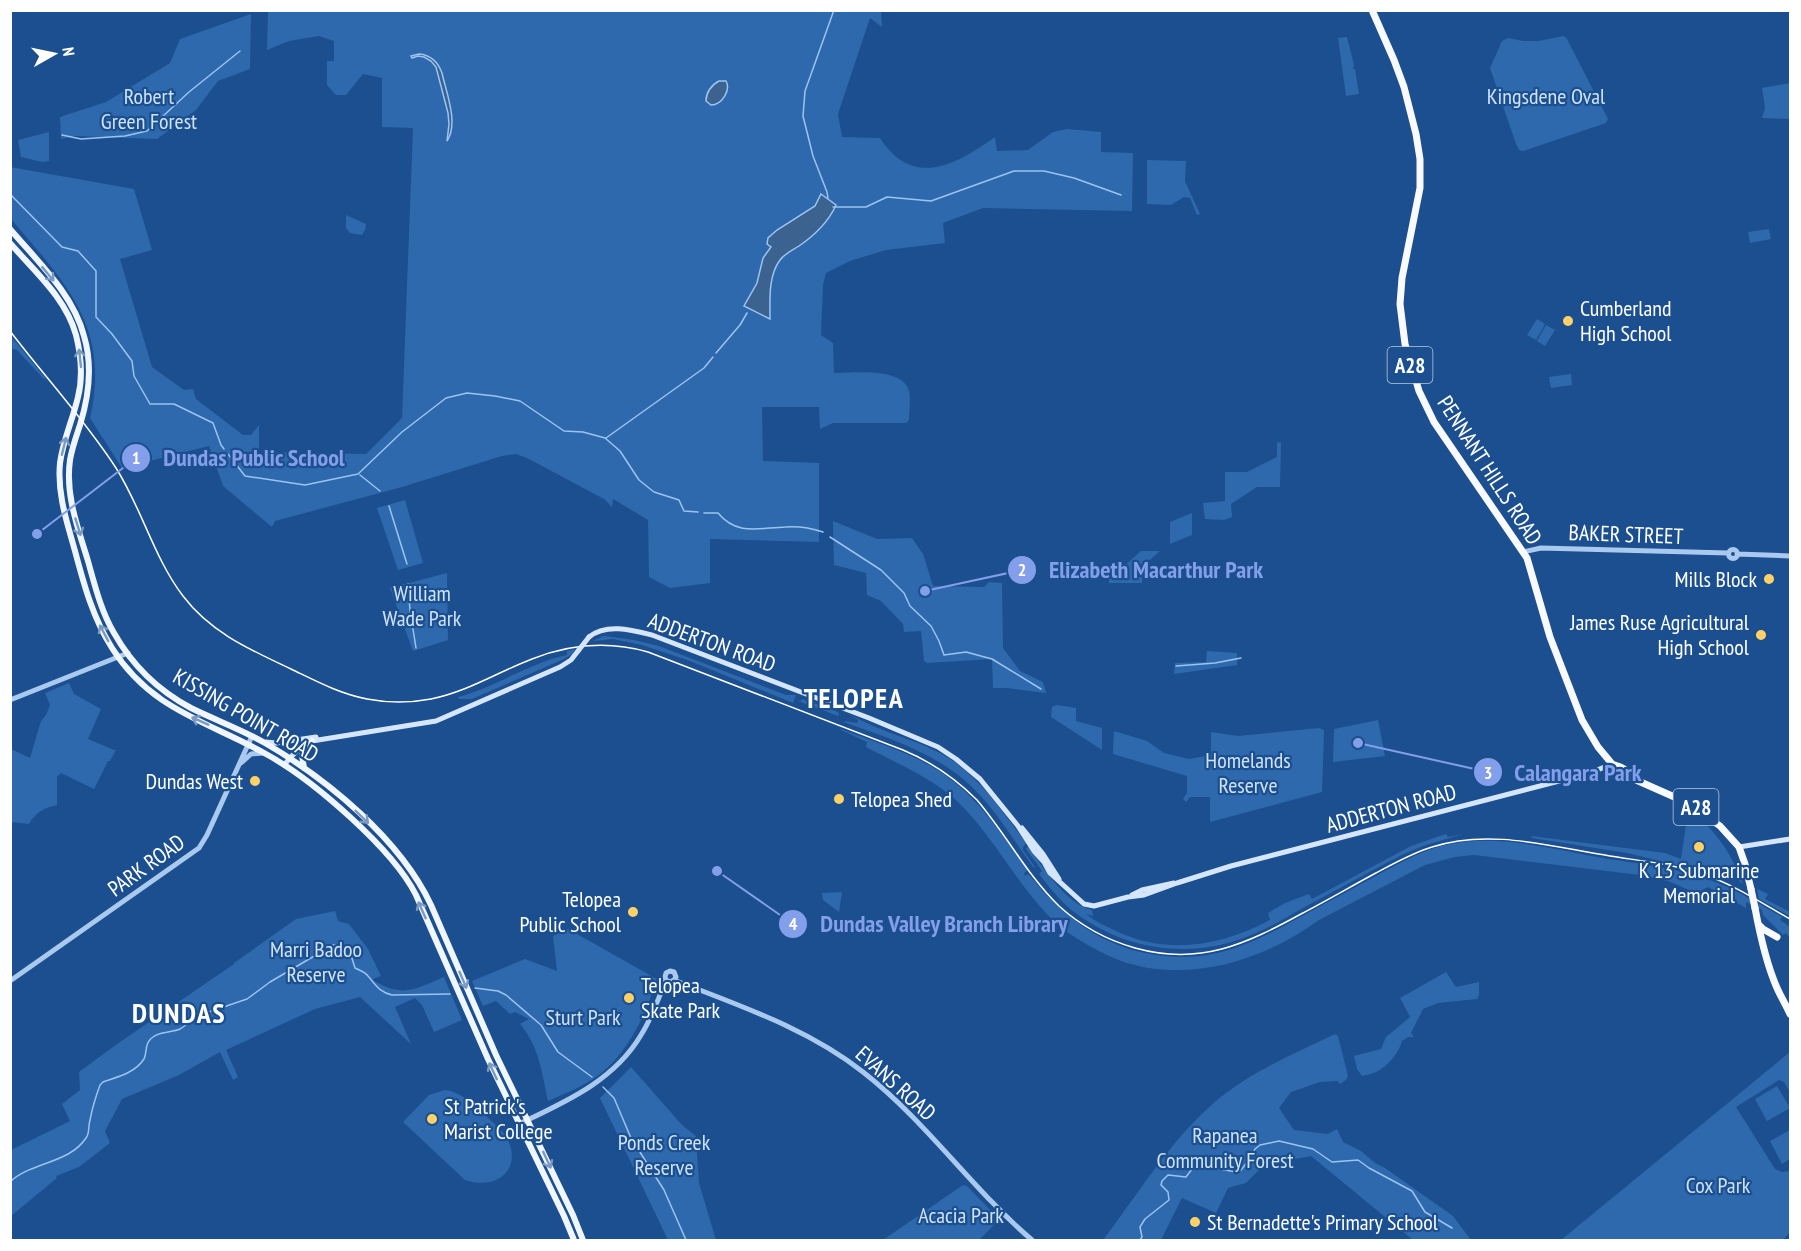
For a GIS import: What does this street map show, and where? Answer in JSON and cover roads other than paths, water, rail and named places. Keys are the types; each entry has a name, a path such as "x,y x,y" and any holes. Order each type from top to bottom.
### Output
{"highway":[{"name":"PENNANT HILLS ROAD","path":"1372,10 1401,78 1416,134 1420,159 1420,188 1400,297 1402,333 1421,397 1429,414 1528,561 1550,637 1582,720 1593,741 1612,764 1629,772 1634,778 1695,807 1719,826 1739,847 1771,973 1791,1014"},
{"path":"1758,922 1763,929 1777,937"}],"main road":[{"name":"KISSING POINT ROAD","path":"10,229 64,293 84,334 89,359 89,384 72,452 69,491 74,516 100,603 114,633 149,678 192,708 264,742 304,768 355,810 398,853 414,874 431,905 490,1042 583,1240"},
{"name":"KISSING POINT ROAD","path":"10,243 57,298 76,335 81,362 81,379 62,453 59,472 61,499 92,609 104,634 118,657 143,685 167,704 186,715 266,753 284,765 351,819 388,855 407,879 488,1059 574,1240"},
{"name":"ADDERTON ROAD","path":"284,765 300,747 312,741 436,721 560,667 571,660 589,637 598,631 608,629 636,632 652,635 921,739 947,753 970,770 991,791 1050,873 1080,901 1089,905 1100,905 1128,897 1144,889 1166,883 1177,883 1242,863 1590,773 1612,764"},
{"name":"ADDERTON ROAD","path":"264,742 276,743 323,736 341,736"},
{"path":"304,768 302,755 312,741"},
{"path":"1739,847 1791,839"}],"street":[{"name":"BAKER STREET","path":"1523,552 1541,548 1728,553 1733,559 1737,557 1737,554 1791,556"},
{"path":"10,700 128,652"},
{"name":"PARK ROAD","path":"10,981 199,848 252,736"},
{"path":"239,764 251,754 266,753"},
{"path":"519,1124 590,1088 618,1065 641,1036 666,980 665,974 670,971 675,974 674,980 670,982 666,980"},
{"name":"EVANS ROAD","path":"674,980 800,1031 849,1061 897,1101 1006,1217 1032,1240"}],"waterway":[{"path":"828,198 813,156 803,116 805,91 834,10"},
{"path":"62,135 81,139 125,136 147,131 189,92 240,51"},
{"path":"833,207 866,207 887,197 931,201 1014,171 1044,171 1074,178 1121,195"},
{"path":"10,194 62,247 78,251 96,271 96,317 132,361 134,376 150,404 174,404 213,423 224,449"},
{"path":"716,353 740,325 747,313"},
{"path":"606,438 704,368 713,357"},
{"path":"228,454 245,476 305,485 358,474 402,432 446,398 467,393 495,396 520,401 564,431 583,432 605,438 620,451 639,480 654,492 679,500 684,511 698,512"},
{"path":"360,475 380,491"},
{"path":"389,506 407,564"},
{"path":"704,513 718,513 725,520 741,528 794,527 823,532"},
{"path":"830,537 881,570 904,593 910,606 931,626 944,655 966,652 992,659 1041,689"},
{"path":"408,584 416,648"},
{"path":"1176,666 1241,658"},
{"path":"10,1182 18,1175 60,1158 79,1147 88,1134 89,1122 100,1085 131,1071 140,1064 152,1038 180,1029 200,1015 247,999 270,982 333,945 349,949 355,968 365,973 378,988 388,994 450,994"},
{"path":"475,988 498,991 506,995 541,1025 558,1052 592,1077"},
{"path":"603,1087 614,1098 631,1138 664,1190 686,1240"},
{"path":"1140,1240 1142,1237 1140,1227 1145,1219 1169,1200 1168,1192 1161,1185 1168,1175 1186,1177 1192,1169 1215,1168 1236,1172 1241,1170 1260,1145 1279,1141 1313,1149 1332,1162 1358,1160 1412,1191 1425,1212 1452,1228"}],"tram line":[{"path":"10,331 116,468 164,566 194,609 232,639 347,694 383,701 423,700 457,692 532,659 575,647 619,646 648,652 903,750 933,765 977,800 1047,894 1067,913 1095,932 1114,941 1159,953 1202,953 1241,943 1281,925 1410,856 1432,847 1476,839 1543,844 1682,868 1727,884 1790,919"}],"place":[{"name":"Cumberland High School","path":"1568,321"},
{"name":"Dundas Public School","path":"37,534"},
{"name":"Mills Block","path":"1769,579"},
{"name":"Elizabeth Macarthur Park","path":"925,591"},
{"name":"James Ruse Agricultural High School","path":"1761,635"},
{"name":"Calangara Park","path":"1358,743"},
{"name":"Dundas West","path":"255,781"},
{"name":"Telopea Shed","path":"839,799"},
{"name":"K 13 Submarine Memorial","path":"1699,847"},
{"name":"Dundas Valley Branch Library","path":"717,871"},
{"name":"Telopea Public School","path":"633,912"},
{"name":"Telopea Skate Park","path":"629,998"},
{"name":"St Patrick's Marist College","path":"432,1119"},
{"name":"St Bernadette's Primary School","path":"1195,1222"}],"district":[{"name":"TELOPEA","path":"854,697"},
{"name":"DUNDAS","path":"179,1012"}],"park label":[{"name":"Kingsdene Oval","path":"1546,96"},
{"name":"Robert Green Forest","path":"149,108"},
{"name":"William Wade Park","path":"422,606"},
{"name":"Homelands Reserve","path":"1248,772"},
{"name":"Marri Badoo Reserve","path":"316,962"},
{"name":"Sturt Park","path":"583,1017"},
{"name":"Rapanea Community Forest","path":"1225,1148"},
{"name":"Ponds Creek Reserve","path":"664,1154"},
{"name":"Cox Park","path":"1718,1185"},
{"name":"Acacia Park","path":"961,1215"}]}
